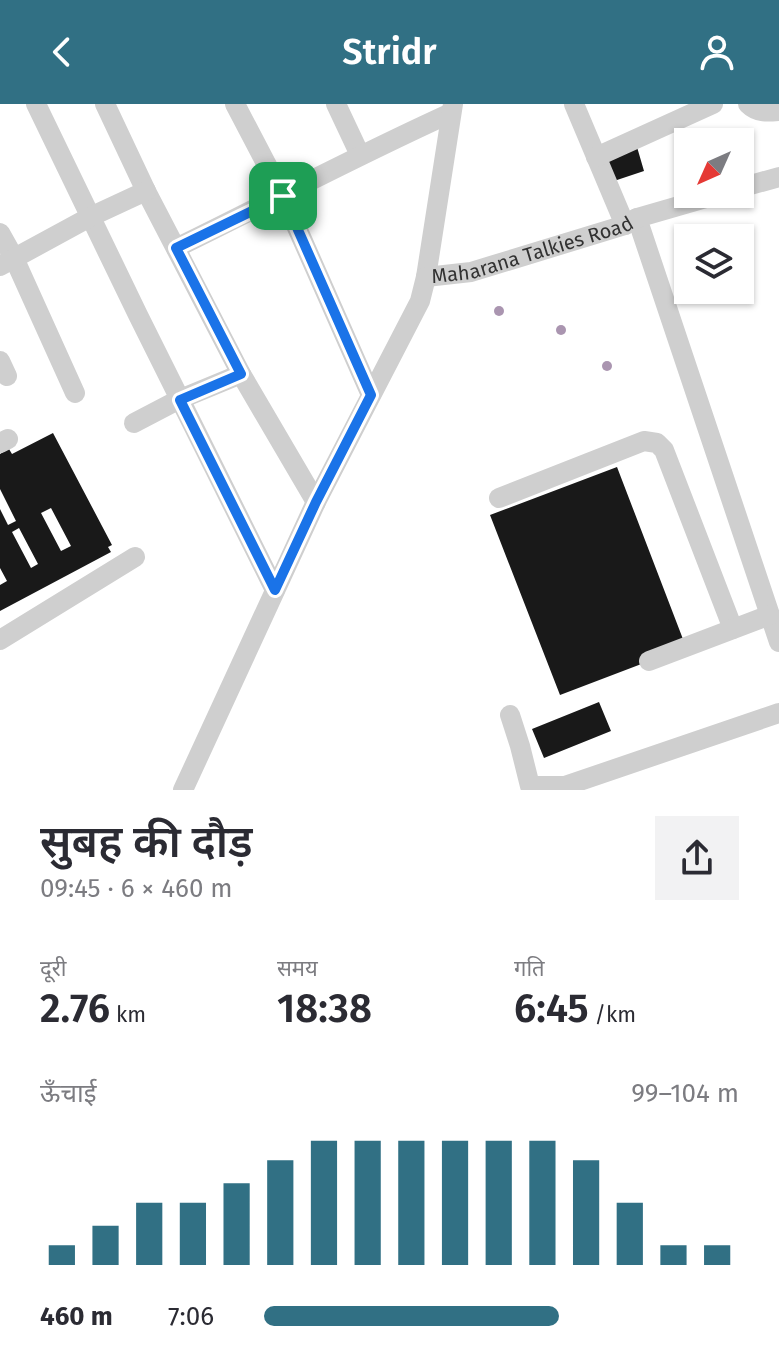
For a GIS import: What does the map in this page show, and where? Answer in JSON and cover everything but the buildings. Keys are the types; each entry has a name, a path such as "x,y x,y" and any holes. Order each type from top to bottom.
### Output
{"street":[{"path":"36,104 275,590"},
{"path":"105,104 146,191 241,374 316,502"},
{"path":"235,104 283,196 371,395"},
{"path":"336,104 360,155"},
{"path":"574,104 596,157 631,221 779,642"},
{"path":"596,157 713,104"},
{"path":"748,104 755,110 779,111"},
{"path":"176,248 452,108"},
{"path":"426,277 452,108"},
{"path":"754,184 779,177"},
{"path":"7,262 146,191"},
{"name":"Maharana Talkies Road","path":"183,790 316,502 420,301 426,277 471,272 674,208"},
{"path":"0,233 7,262 75,393"},
{"path":"134,423 241,374"},
{"path":"499,498 644,441 657,443 664,450 733,629"},
{"path":"0,640 135,557"},
{"path":"649,661 770,615"},
{"path":"510,715 530,788 565,786 779,713"}],"route":[{"path":"283,196 371,395 275,590 180,400 241,374 176,248 283,196"}]}
